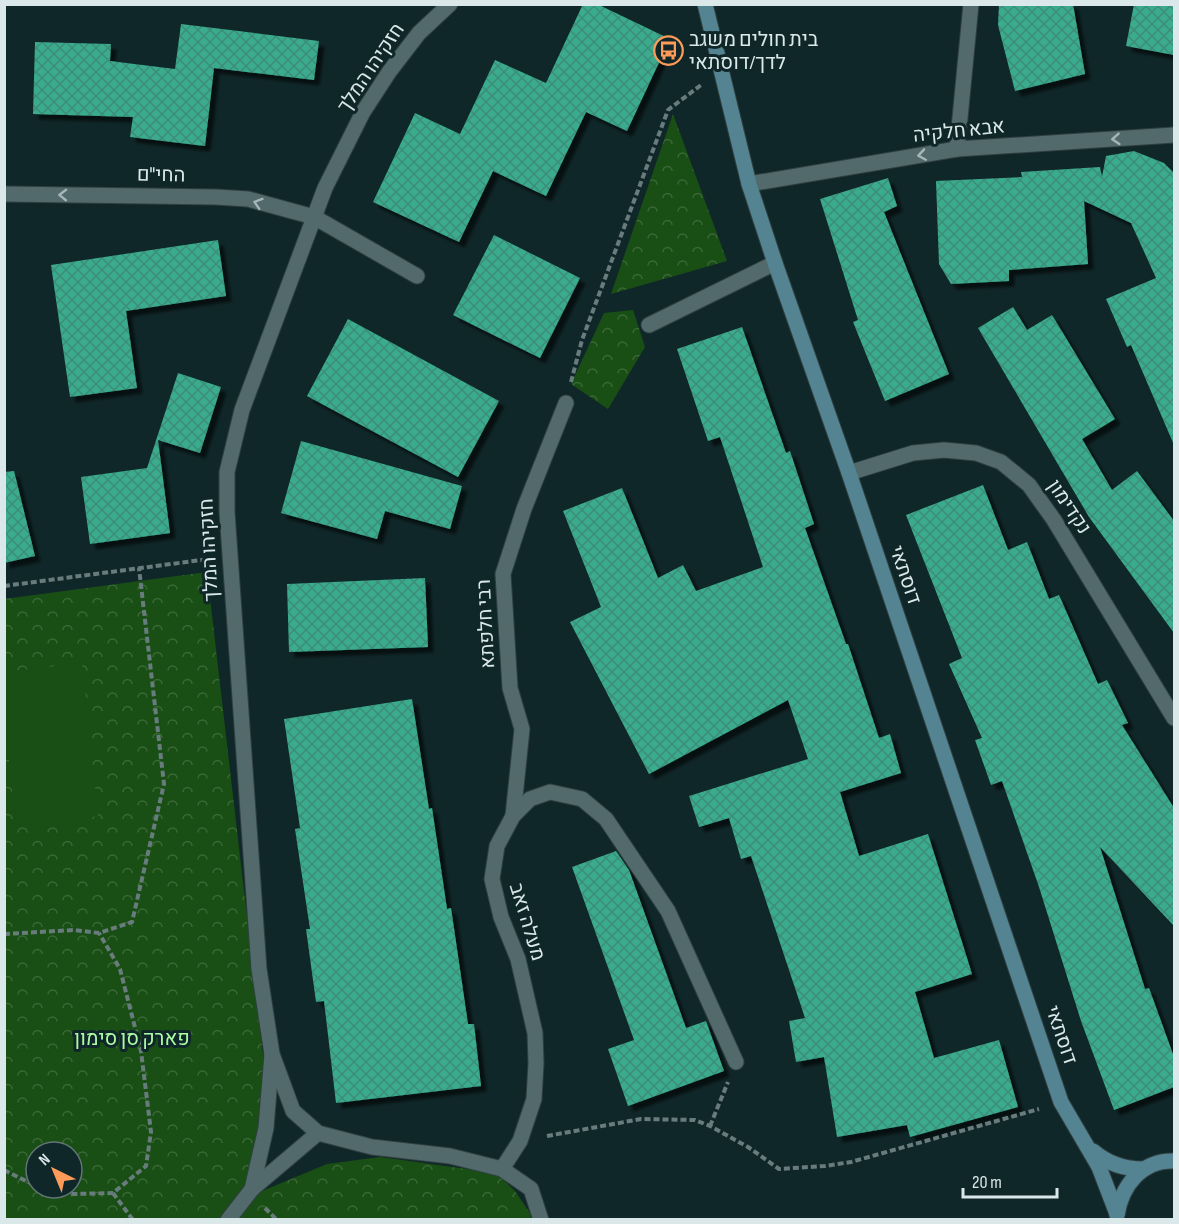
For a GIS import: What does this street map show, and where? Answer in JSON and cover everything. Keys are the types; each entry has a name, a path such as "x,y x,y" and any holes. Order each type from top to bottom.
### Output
{"street":[{"name":"חזקיהו המלך","path":"318,1133 293,1111 272,1054 259,969 226,472 242,410 325,188 363,112 388,72 419,33 450,4"},
{"name":"דוסתאי","path":"705,4 749,184 775,263 849,472 1061,1102 1102,1173 1118,1217"},
{"path":"957,149 970,4"},
{"name":"אבא חלקיה","path":"749,184 957,149 1174,135"},
{"name":"החי\"ם","path":"4,194 248,199 314,217 417,276"},
{"path":"649,325 775,263"},
{"name":"רבי חלפתא","path":"513,816 522,729 510,688 504,622 503,574 524,509 566,404"},
{"name":"נקדימון","path":"849,472 913,453 944,450 976,453 1001,462 1029,485 1054,520 1174,718"},
{"name":"מעלה זאב","path":"502,1169 520,1141 534,1099 535,1033 518,959 501,917 492,879 497,846 513,816 530,799 550,792 582,800 606,819 668,911 736,1062"},
{"path":"252,1189 266,1128 272,1054"},
{"path":"228,1220 252,1189 318,1133 372,1147 450,1155 502,1169 531,1189 541,1220"},
{"name":"דוסתאי","path":"1090,1149 1102,1159 1125,1169 1143,1169"},
{"path":"1118,1217 1124,1191 1130,1181 1143,1169 1173,1160"}],"path":[{"path":"566,404 582,340 668,110 721,70"},
{"path":"4,586 230,556"},
{"path":"4,934 74,930 99,933 132,922 164,784 139,568"},
{"path":"84,1194 113,1193 146,1166 151,1132 141,1051 120,969 99,933"},
{"path":"710,1126 736,1062"},
{"path":"520,1141 641,1119 695,1120 748,1147 779,1169 825,1166 880,1155 1061,1102"},
{"path":"4,1170 24,1180"},
{"path":"113,1193 133,1220"},
{"path":"267,1209 277,1220"}],"green space":[{"path":"673,114 727,261 611,294"},
{"path":"633,310 645,347 608,409 571,384 604,313"},
{"name":"פארק סן סימון","path":"207,572 266,1080 255,1194 327,1164 380,1157 496,1173 515,1191 530,1213 531,1219 5,1219 4,599"},
{"path":"82,663 98,816 16,826 5,722 5,672"}],"building":[{"path":"583,4 597,4 670,39 627,131 586,112 546,196 493,171 459,242 373,202 415,113 460,134 495,60 546,83"},
{"path":"999,4 1073,4 1085,74 1015,91 998,25"},
{"path":"1134,4 1174,4 1174,55 1126,46"},
{"path":"181,24 319,41 314,80 214,68 205,146 130,137 133,117 33,114 35,42 111,44 110,61 175,69"},
{"path":"1134,151 1164,163 1174,173 1174,445 1131,345 1127,347 1106,299 1156,278 1131,223 1084,201 1088,264 1009,270 1009,281 951,284 939,264 936,181 1022,177 1021,172 1100,167 1102,177 1106,156"},
{"path":"888,178 897,206 884,212 949,374 885,401 853,322 858,320 820,199"},
{"path":"494,235 580,278 540,358 453,315"},
{"path":"218,240 226,296 126,311 137,388 70,397 51,265"},
{"path":"1013,307 1027,330 1052,315 1115,419 1082,439 1112,490 1137,471 1174,521 1174,633 1089,517 978,328"},
{"path":"348,319 499,401 458,477 307,396"},
{"path":"742,327 786,453 790,451 814,524 805,528 846,644 848,644 879,738 890,734 901,773 840,792 859,856 928,834 972,974 915,992 934,1058 999,1040 1018,1107 910,1137 907,1125 837,1137 824,1057 796,1062 789,1021 805,1018 751,856 741,859 729,818 699,827 689,796 808,759 788,700 649,774 570,622 601,607 563,511 622,488 658,578 683,565 696,591 763,567 720,437 708,441 677,349"},
{"path":"178,373 221,387 200,453 158,440 170,533 90,544 81,477 147,468"},
{"path":"301,441 462,486 450,529 385,511 377,539 281,513"},
{"path":"14,471 35,556 4,563 4,472"},
{"path":"983,485 1008,550 1027,542 1049,599 1059,595 1098,684 1107,680 1128,723 1122,725 1174,808 1174,926 1100,847 1145,989 1149,988 1174,1057 1174,1087 1114,1110 1081,1021 1039,887 1002,781 991,785 975,740 982,738 949,664 962,658 906,515"},
{"path":"425,578 428,647 289,652 287,584"},
{"path":"412,699 429,809 432,808 447,909 451,908 468,1024 474,1024 481,1086 336,1103 324,1001 316,1002 306,929 310,929 295,829 300,828 284,719"},
{"path":"616,851 629,870 686,1028 706,1021 724,1071 628,1106 608,1049 634,1040 572,867"}],"place":[{"name":"בית חולים משגב לדך/דוסתאי","path":"668,51"}]}
